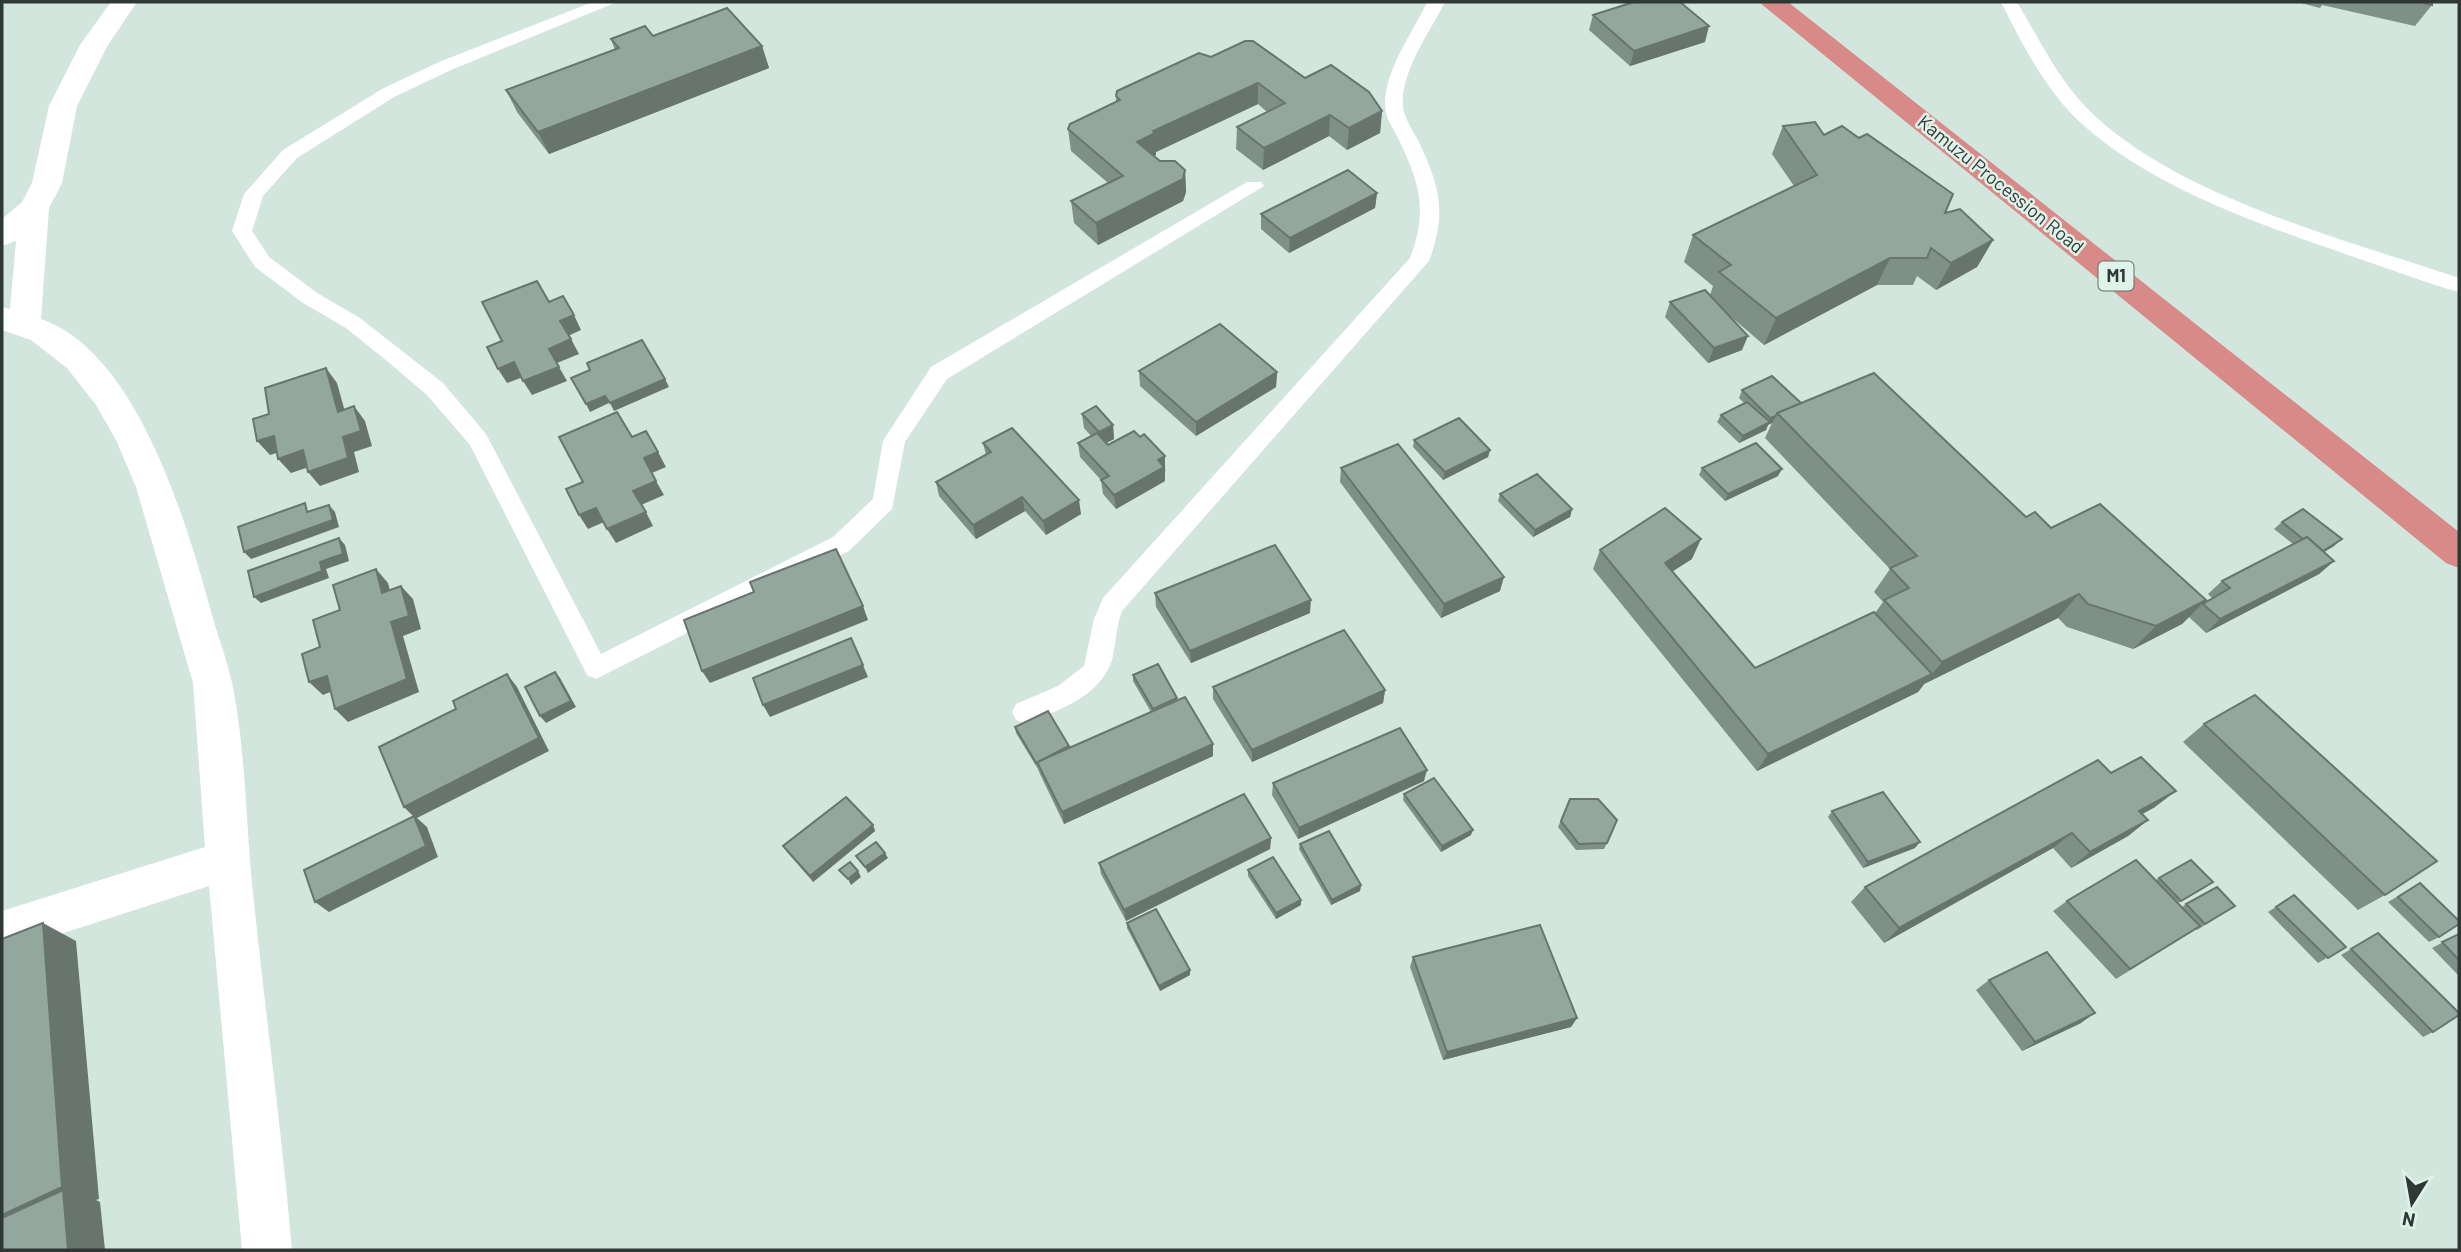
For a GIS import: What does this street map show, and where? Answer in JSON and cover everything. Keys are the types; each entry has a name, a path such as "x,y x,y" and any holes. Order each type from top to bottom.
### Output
{"highway":[{"name":"Kamuzu Procession Road","path":"1772,2 2459,552"}],"street":[{"path":"124,2 94,45 63,106 47,183 34,208 13,320 49,334 75,354 113,403 140,456 165,517 216,702 228,860 267,1250"},
{"path":"2,236 34,208"},
{"path":"2,932 228,860"}],"lane":[{"path":"608,2 445,66 388,93 301,147 290,154 254,194 242,231 262,262 310,298 354,323 395,356 435,389 478,440 596,668 841,544 884,503 894,441 939,373 1254,186"},
{"path":"1025,712 1087,681 1097,666 1104,620 1112,605 1419,261 1431,232 1431,200 1424,174 1394,109 1394,92 1436,2"},
{"path":"2009,2 2057,85 2090,121 2171,177 2294,227 2459,285"}],"building":[{"path":"1634,2 1680,2 1709,26 1634,51 1593,15"},
{"path":"727,8 762,46 538,132 506,90 619,48 611,39 645,26 653,36"},
{"path":"1245,41 1253,41 1305,78 1331,65 1369,92 1382,111 1349,128 1330,115 1264,148 1237,127 1285,103 1258,83 1153,131 1155,133 1137,142 1160,161 1175,161 1185,170 1183,179 1096,223 1071,201 1123,176 1068,129 1070,124 1120,100 1116,96 1117,91 1199,53 1211,57"},
{"path":"1815,122 1824,135 1842,126 1859,138 1867,134 1953,194 1945,213 1960,209 1993,240 1951,263 1931,248 1927,258 1890,258 1776,318 1719,272 1731,265 1693,235 1817,175 1783,126"},
{"path":"1348,170 1377,193 1290,238 1261,214"},
{"path":"537,281 549,302 563,296 574,315 560,321 571,339 549,349 559,367 523,381 514,362 498,369 487,347 502,341 482,302"},
{"path":"1705,290 1748,336 1714,348 1670,302"},
{"path":"1220,324 1277,372 1196,422 1139,371"},
{"path":"642,340 665,379 610,403 605,396 586,404 571,378 590,370 587,363"},
{"path":"326,368 338,412 354,406 361,431 343,437 348,458 308,472 303,450 278,459 274,436 257,441 253,419 269,414 265,388"},
{"path":"1874,373 2026,517 2035,512 2051,528 2100,504 2206,600 2156,626 2088,604 2079,594 1942,662 1884,600 1909,588 1890,568 1917,556 1777,413"},
{"path":"1772,376 1801,403 1770,418 1742,390"},
{"path":"1747,402 1770,422 1743,436 1721,415"},
{"path":"1096,406 1113,425 1099,432 1082,414"},
{"path":"617,412 632,437 646,431 658,452 644,458 656,481 633,491 646,512 607,529 596,508 579,515 566,489 583,482 559,437"},
{"path":"1459,418 1490,450 1445,472 1414,440"},
{"path":"1012,428 1079,500 1043,521 1022,497 973,525 936,482 991,452 983,443"},
{"path":"1134,431 1140,437 1144,434 1165,456 1158,460 1164,467 1114,495 1101,480 1109,476 1078,443 1097,433 1108,445"},
{"path":"1756,443 1782,469 1728,494 1702,468"},
{"path":"1398,444 1504,577 1444,604 1341,468"},
{"path":"1537,474 1572,509 1535,530 1500,494"},
{"path":"305,503 307,512 329,505 333,520 244,552 238,527"},
{"path":"1665,508 1701,539 1665,563 1755,668 1874,612 1932,674 1768,754 1600,550"},
{"path":"2303,509 2342,539 2323,551 2307,537 2303,539 2282,522"},
{"path":"2307,537 2334,561 2220,619 2203,604 2230,588 2222,581"},
{"path":"339,538 343,554 320,562 322,571 254,597 248,571"},
{"path":"1275,545 1311,600 1190,651 1155,593"},
{"path":"836,549 863,606 702,671 684,620 754,592 750,582"},
{"path":"376,569 382,593 401,586 409,616 391,622 407,679 335,709 327,676 309,682 302,654 320,647 313,620 340,610 333,585"},
{"path":"1344,630 1385,690 1252,750 1213,687"},
{"path":"851,638 863,665 763,705 753,678"},
{"path":"1158,664 1177,698 1153,709 1133,675"},
{"path":"555,672 571,701 540,716 525,687"},
{"path":"507,674 539,738 404,807 379,747 456,709 453,701"},
{"path":"2255,695 2437,861 2385,895 2204,724"},
{"path":"1185,697 1213,744 1062,812 1037,762"},
{"path":"1048,711 1069,746 1036,763 1015,727"},
{"path":"1400,728 1427,770 1299,828 1273,783"},
{"path":"2141,757 2176,791 2139,811 2148,820 2090,852 2072,833 1899,928 1865,887 2098,760 2111,773"},
{"path":"1434,778 1473,830 1442,846 1404,794"},
{"path":"1883,792 1920,842 1868,862 1832,811"},
{"path":"1244,794 1271,838 1124,910 1099,863"},
{"path":"846,797 873,825 810,876 783,846"},
{"path":"1570,799 1598,799 1617,820 1607,843 1579,844 1561,821"},
{"path":"414,816 426,846 315,902 304,870"},
{"path":"1329,831 1361,885 1332,900 1300,844"},
{"path":"876,842 885,853 865,867 856,856"},
{"path":"1273,857 1301,900 1276,913 1248,870"},
{"path":"2136,860 2200,926 2130,969 2067,901"},
{"path":"2191,860 2213,882 2181,901 2159,878"},
{"path":"850,862 858,871 848,879 839,870"},
{"path":"2420,883 2459,921 2459,924 2439,937 2398,897"},
{"path":"2217,887 2235,906 2205,924 2186,904"},
{"path":"2294,895 2346,947 2328,958 2276,907"},
{"path":"1156,909 1190,970 1159,986 1127,923"},
{"path":"43,923 62,1187 2,1215 2,939"},
{"path":"1540,925 1577,1018 1447,1052 1413,957"},
{"path":"2378,933 2459,1015 2433,1032 2351,949"},
{"path":"2459,934 2459,960 2442,942"},
{"path":"2047,952 2095,1013 2035,1042 1989,980"},
{"path":"63,1190 68,1250 2,1250 2,1218"}]}
